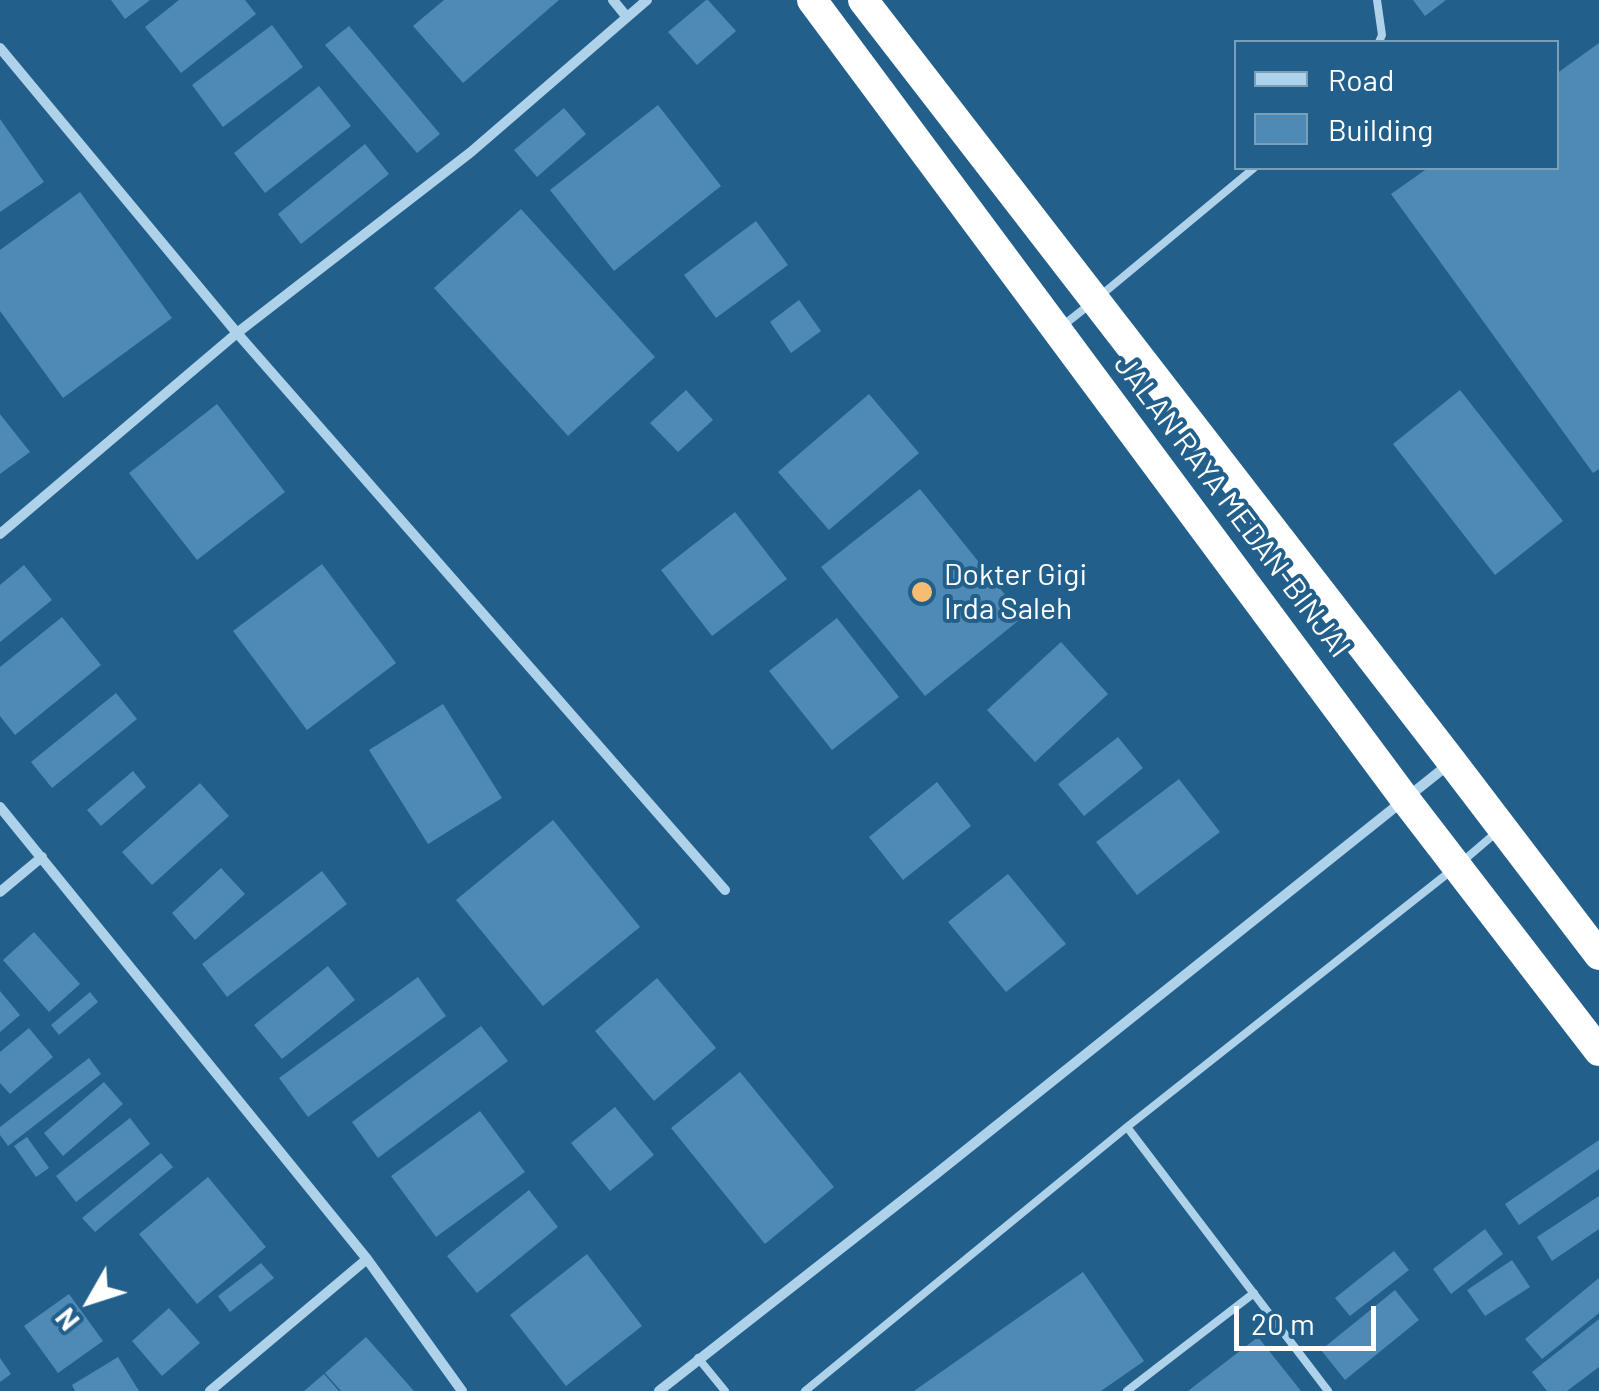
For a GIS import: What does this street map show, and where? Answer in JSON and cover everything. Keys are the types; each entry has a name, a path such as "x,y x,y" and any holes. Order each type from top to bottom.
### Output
{"highway":[{"name":"JALAN RAYA MEDAN-BINJAI","path":"812,0 1405,799 1599,1052"},
{"name":"JALAN RAYA MEDAN-BINJAI","path":"863,0 1599,954"}],"street":[{"path":"613,0 626,16"},
{"path":"0,534 237,333 470,152 647,0"},
{"path":"0,48 237,333 725,890"},
{"path":"658,1391 1452,762"},
{"path":"0,807 367,1260 462,1391"},
{"path":"0,892 42,857"},
{"path":"210,1391 367,1260"}],"lane":[{"path":"1377,0 1380,40"},
{"path":"1057,330 1252,170"},
{"path":"805,1391 1502,827"},
{"path":"1127,1127 1328,1391"},
{"path":"1127,1391 1254,1292"},
{"path":"698,1358 725,1391"}],"building":[{"path":"111,0 150,0 125,19"},
{"path":"179,0 245,0 256,14 181,73 145,27"},
{"path":"444,0 559,0 463,83 413,26"},
{"path":"706,0 736,31 697,65 668,32"},
{"path":"1413,0 1446,0 1425,16"},
{"path":"272,25 303,67 223,127 192,85"},
{"path":"349,26 440,134 417,153 325,45"},
{"path":"1599,43 1599,469 1593,473 1391,194 1425,170 1559,170 1559,72"},
{"path":"319,86 351,126 265,193 234,153"},
{"path":"658,105 721,186 614,271 550,190"},
{"path":"564,108 586,134 537,177 514,150"},
{"path":"0,119 44,182 0,212"},
{"path":"365,144 389,174 301,244 278,214"},
{"path":"80,192 172,318 63,398 0,311 0,250"},
{"path":"521,209 655,357 568,436 434,288"},
{"path":"756,221 788,265 716,318 684,275"},
{"path":"799,300 821,331 791,353 770,322"},
{"path":"686,390 713,420 678,452 650,423"},
{"path":"1460,390 1563,521 1495,575 1393,444"},
{"path":"869,394 919,453 829,530 778,472"},
{"path":"217,404 285,492 197,560 129,473"},
{"path":"0,414 30,452 0,474"},
{"name":"Dokter Gigi Irda Saleh","path":"920,489 1023,617 925,696 821,567"},
{"path":"735,512 787,579 712,636 661,570"},
{"path":"322,564 396,663 307,730 233,631"},
{"path":"24,565 52,600 0,642 0,585"},
{"path":"62,617 101,665 15,735 0,716 0,667"},
{"path":"837,618 899,697 832,750 769,671"},
{"path":"1061,642 1108,694 1035,762 987,710"},
{"path":"116,693 137,719 52,788 31,762"},
{"path":"443,704 502,798 428,844 369,750"},
{"path":"1118,737 1143,768 1084,816 1058,784"},
{"path":"133,771 146,787 101,826 87,810"},
{"path":"1179,779 1220,832 1137,895 1096,842"},
{"path":"937,782 971,826 903,880 869,837"},
{"path":"200,783 229,816 152,885 122,852"},
{"path":"553,820 640,927 543,1006 456,900"},
{"path":"221,868 245,894 195,940 172,913"},
{"path":"322,871 347,904 227,997 202,964"},
{"path":"1008,874 1066,944 1006,992 948,922"},
{"path":"34,932 80,984 49,1012 3,960"},
{"path":"328,966 355,1000 282,1059 254,1025"},
{"path":"418,977 446,1016 308,1117 279,1078"},
{"path":"657,978 716,1048 654,1101 595,1031"},
{"path":"0,991 20,1015 0,1032"},
{"path":"90,992 98,1002 59,1035 51,1025"},
{"path":"481,1026 508,1061 378,1158 352,1122"},
{"path":"29,1028 53,1057 10,1094 0,1083 0,1052"},
{"path":"89,1058 101,1074 8,1146 0,1135 0,1127"},
{"path":"740,1072 834,1187 765,1244 671,1128"},
{"path":"104,1082 123,1104 63,1156 44,1133"},
{"path":"615,1107 654,1155 610,1191 571,1143"},
{"path":"480,1111 525,1172 436,1237 391,1176"},
{"path":"130,1118 150,1144 76,1202 56,1176"},
{"path":"27,1137 49,1168 36,1177 14,1146"},
{"path":"1599,1140 1599,1169 1519,1225 1505,1204"},
{"path":"161,1153 173,1167 95,1232 82,1218"},
{"path":"208,1177 266,1247 197,1304 139,1234"},
{"path":"529,1190 558,1227 477,1293 447,1256"},
{"path":"1599,1196 1599,1229 1552,1261 1537,1237"},
{"path":"1485,1229 1503,1254 1451,1294 1433,1269"},
{"path":"1394,1251 1409,1270 1350,1316 1335,1298"},
{"path":"587,1254 642,1326 566,1386 510,1315"},
{"path":"1512,1260 1530,1287 1485,1316 1467,1290"},
{"path":"261,1263 274,1278 230,1312 218,1296"},
{"path":"1083,1272 1144,1361 1101,1391 914,1391"},
{"path":"1599,1278 1599,1313 1542,1359 1525,1339"},
{"path":"1395,1290 1419,1320 1345,1380 1321,1350"},
{"path":"69,1294 103,1341 58,1373 24,1326"},
{"path":"169,1308 200,1343 162,1376 132,1341"},
{"path":"1599,1319 1599,1367 1567,1391 1547,1391 1532,1372"},
{"path":"366,1337 414,1391 341,1391 325,1373"},
{"path":"1258,1337 1301,1391 1188,1391"},
{"path":"118,1357 139,1391 75,1391 72,1385"},
{"path":"0,1358 11,1374 0,1382"},
{"path":"324,1374 339,1391 304,1391"}],"place":[{"name":"Dokter Gigi Irda Saleh","path":"922,592"}]}
